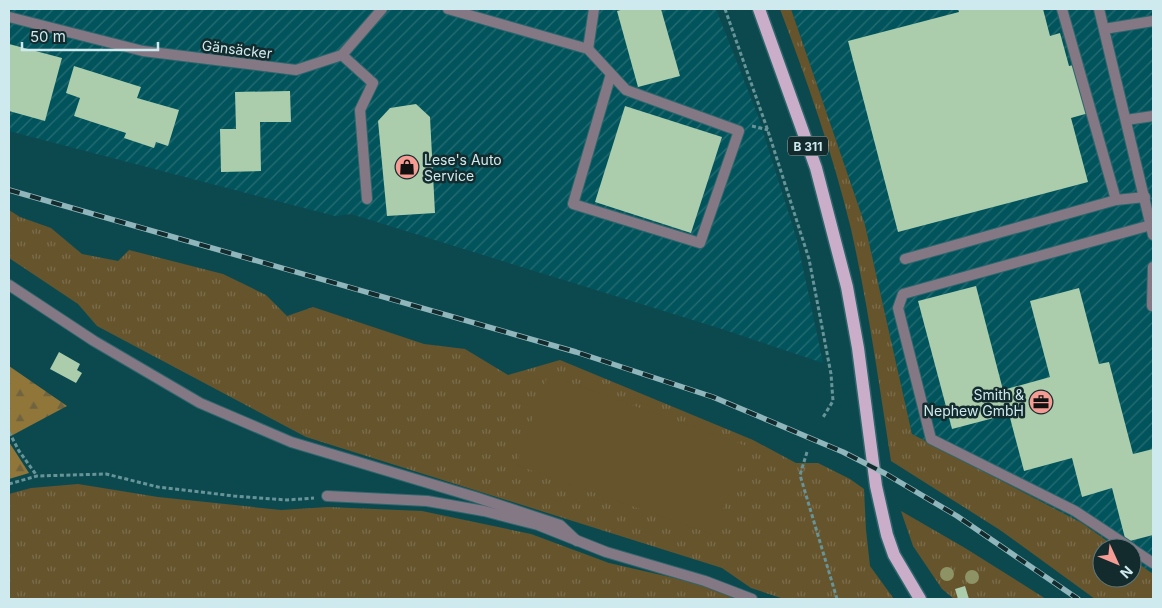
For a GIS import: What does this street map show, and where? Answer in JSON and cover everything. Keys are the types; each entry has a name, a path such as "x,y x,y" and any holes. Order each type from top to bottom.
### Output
{"main road":[{"name":"B 311","path":"759,9 816,168 847,287 858,348 881,514 894,555 920,599"}],"street":[{"path":"368,199 360,110 373,83 342,55 382,9"},
{"path":"448,9 588,49 626,90 739,131 700,243 573,204 611,74"},
{"path":"588,49 594,9"},
{"path":"1062,9 1116,200"},
{"path":"1099,9 1152,230 904,294 898,308 931,438 1074,511 1116,538"},
{"name":"Gänsäcker","path":"9,17 144,51 296,70 342,55"},
{"path":"1104,29 1153,21"},
{"path":"1126,120 1153,116"},
{"path":"905,259 1116,200 1145,197"},
{"path":"1153,267 1153,307"},
{"path":"9,285 94,341 200,403 291,442 475,497 560,525 577,540"},
{"path":"327,496 427,501 484,511 538,526 606,552 705,581 752,599"},
{"path":"1142,556 1153,563"}],"path":[{"path":"725,9 768,131 809,258 831,374 833,400 822,419"},
{"path":"9,432 19,451 38,476"},
{"path":"807,452 800,475 837,599"},
{"path":"9,484 38,476 106,474 158,487 234,496 287,500 327,496"}],"shaded area":[{"path":"9,9 716,9 759,119 797,240 823,363 722,329 351,214 335,216 9,131"},
{"path":"791,9 1153,9 1153,574 1142,566 1142,538 1103,538 1082,523 912,434 865,225"}],"green space":[{"path":"780,9 791,9 865,225 912,434 1082,523 1103,538 1092,538 1092,588 1142,588 1142,566 1153,574 1153,599 1095,599 1000,530 891,461 868,315 851,229 836,173"},
{"path":"9,210 20,217 51,228 82,254 118,261 129,250 223,274 266,295 287,316 313,307 424,344 465,349 508,375 560,360 753,440 796,463 818,463 850,479 864,489 870,566 894,599 784,599 751,588 722,568 306,437 97,326 78,304 9,258"},
{"path":"9,366 67,406 9,437"},
{"path":"548,375 746,446 714,535 516,465"},
{"path":"9,442 29,473 9,479"},
{"path":"78,484 158,497 281,510 328,507 422,511 531,534 609,563 696,583 742,599 9,599 9,494 31,488"},
{"path":"901,511 965,548 1046,599 954,599 942,589 913,546"}],"building":[{"path":"624,9 661,9 680,76 638,87 617,11"},
{"path":"958,9 1043,9 1050,36 1060,33 1069,66 1083,63 1096,111 1071,118 1088,182 898,232 848,41 959,12"},
{"path":"9,44 62,58 45,121 9,111"},
{"path":"74,66 141,87 137,98 179,110 168,146 156,142 154,148 124,138 126,133 74,116 80,98 66,93"},
{"path":"290,91 291,122 260,122 261,171 221,172 220,129 236,129 235,92"},
{"name":"Lese's Auto Service","path":"416,104 430,117 435,213 387,216 378,121 390,108"},
{"path":"625,106 722,137 691,233 595,202"},
{"path":"976,286 1003,390 1050,377 1030,301 1079,288 1099,364 1109,362 1133,454 1153,449 1153,535 1141,538 1125,538 1112,488 1082,497 1072,458 1024,471 1009,414 952,429 918,301"},
{"path":"59,352 80,364 77,370 82,373 76,383 50,369"},
{"path":"965,586 969,599 958,599 955,589"}],"railway":[{"path":"9,190 576,352 713,397 843,452 886,474 957,516 1078,599"}],"place":[{"name":"Lese's Auto Service","path":"407,167"},
{"name":"Smith & Nephew GmbH","path":"1041,402"}]}
